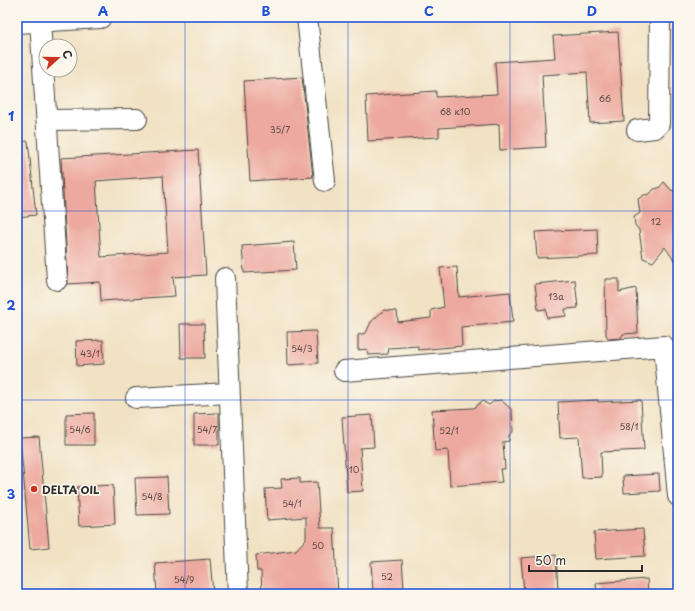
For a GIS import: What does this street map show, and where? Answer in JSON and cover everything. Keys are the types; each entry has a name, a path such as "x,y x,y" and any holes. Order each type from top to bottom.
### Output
{"main road":[{"path":"17,22 100,17"}],"street":[{"path":"306,17 325,181"},
{"path":"637,130 655,128 659,124 660,17"},
{"path":"40,21 57,280"},
{"path":"47,120 137,119"},
{"path":"224,278 238,594"},
{"path":"344,371 664,346 678,496"},
{"path":"136,398 229,393"}],"building":[{"path":"618,32 624,121 590,123 587,72 542,75 546,147 500,150 499,124 439,128 439,137 368,141 366,96 436,91 436,97 497,94 495,62 555,58 553,36"},
{"path":"302,77 313,177 250,181 244,81"},
{"path":"28,141 36,215 17,217 17,142"},
{"path":"198,150 206,275 173,277 175,296 101,301 100,282 68,284 61,158","holes":["163,176 168,252 101,257 96,181"]},
{"path":"664,182 671,190 678,192 678,266 665,247 653,262 643,258 639,230 635,225 634,217 640,213 638,199 644,195 650,194 654,189 659,188"},
{"path":"597,229 598,255 537,258 535,232"},
{"path":"294,242 296,270 244,273 242,246"},
{"path":"457,267 459,297 510,292 513,322 461,327 462,346 418,350 418,346 389,348 388,354 368,355 367,349 358,350 358,335 366,333 371,322 384,310 397,311 398,322 431,318 431,310 444,307 440,268"},
{"path":"605,279 619,279 619,292 636,288 638,333 623,334 621,338 609,339 606,335"},
{"path":"575,280 578,308 565,309 566,316 547,318 546,309 538,310 535,284"},
{"path":"180,324 204,324 205,358 181,358"},
{"path":"316,331 318,363 288,365 287,332"},
{"path":"103,340 104,364 77,366 76,341"},
{"path":"501,400 512,410 513,432 509,435 509,441 503,442 505,469 500,469 502,482 450,486 448,450 435,451 432,410 474,408 482,401 489,405 494,401"},
{"path":"598,400 598,402 641,400 644,450 601,452 602,477 582,478 579,437 560,438 558,402"},
{"path":"94,413 94,445 66,445 66,414"},
{"path":"219,413 219,445 194,445 194,414"},
{"path":"372,415 374,447 360,448 363,491 347,492 342,417"},
{"name":"DELTA OIL","path":"39,437 49,547 30,549 20,438"},
{"path":"659,474 660,491 624,493 623,476"},
{"path":"167,477 169,514 137,515 135,478"},
{"path":"300,478 300,483 317,482 320,528 334,528 338,594 262,594 261,571 257,571 256,555 296,550 306,539 306,517 267,520 265,489 282,488 281,479"},
{"path":"113,485 115,524 79,526 77,487"},
{"path":"643,529 645,556 596,559 594,532"},
{"path":"556,555 558,590 524,592 521,558"},
{"path":"210,559 213,594 157,594 155,563"},
{"path":"402,560 404,589 373,591 371,562"},
{"path":"647,579 648,594 597,594 596,583"}],"place":[{"name":"DELTA OIL","path":"34,489"}]}
